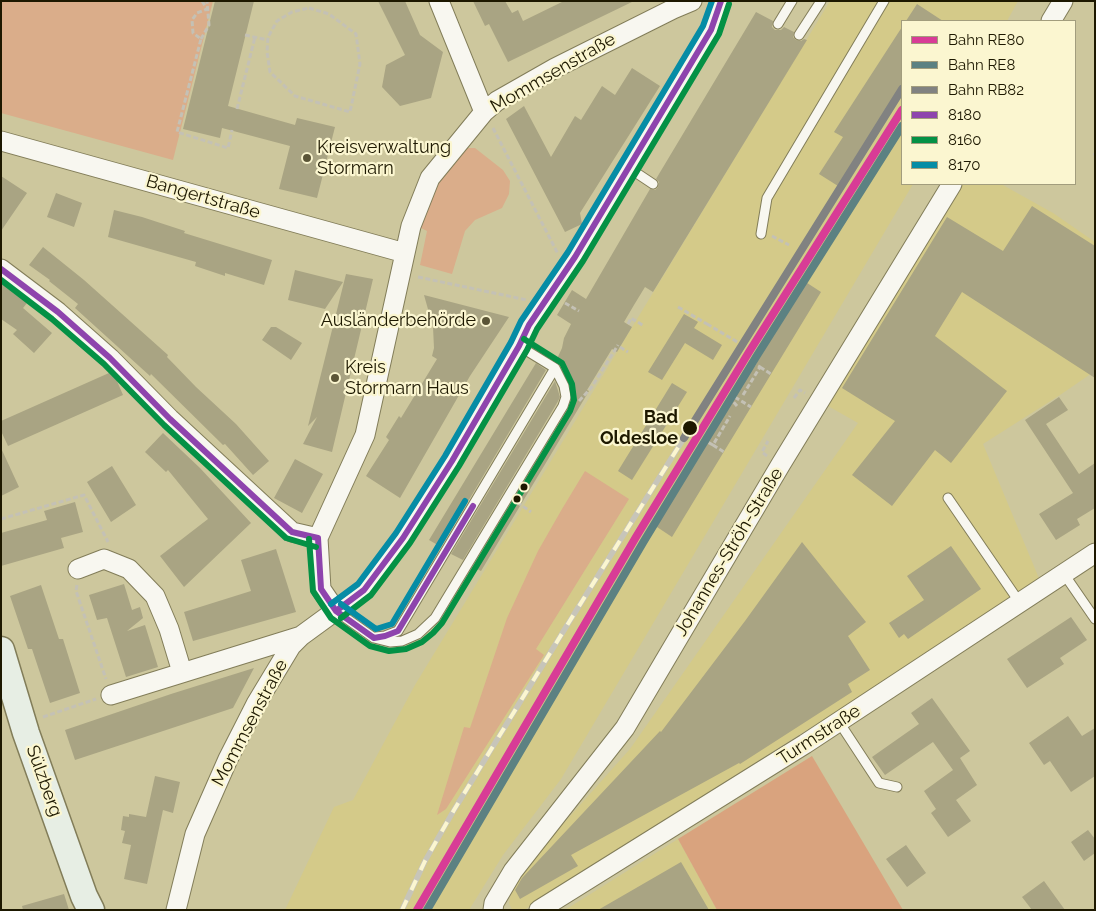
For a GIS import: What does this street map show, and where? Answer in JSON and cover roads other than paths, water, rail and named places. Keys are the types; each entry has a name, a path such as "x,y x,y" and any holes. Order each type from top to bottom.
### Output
{"street":[{"path":"439,1 484,112"},
{"name":"Mommsenstraße","path":"176,910 194,834 228,759 256,704 292,646 301,636 336,611 322,589 318,538 364,435 411,226 430,178 484,112 497,101 555,68 692,1"},
{"path":"336,611 364,590 404,538 452,461 519,346 529,325 575,256 711,30 721,1"},
{"path":"1052,20 1063,1"},
{"name":"Bangertstraße","path":"1,141 405,253"},
{"name":"Johannes-Ströh-Straße","path":"494,910 494,903 513,870 625,728 781,464 951,185"},
{"path":"1,269 58,312 110,358 170,419 292,532 318,538"},
{"name":"Turmstraße","path":"538,910 839,722 1095,553"},
{"path":"78,570 104,559 129,570 155,596 169,630 182,672"},
{"path":"111,695 301,636"},
{"name":"Sülzberg","path":"1,650 26,733 84,896 91,910"}],"lane":[{"path":"778,24 792,1"},
{"path":"799,35 821,1"},
{"path":"762,232 767,198 884,1"},
{"path":"629,168 653,184"},
{"path":"336,611 374,638 390,642 402,641 418,634 435,618 564,406 566,397 564,386 555,368 519,346"},
{"path":"374,638 398,631 555,368"},
{"path":"948,498 1020,603"},
{"path":"1064,574 1095,619"},
{"path":"839,722 879,783 897,786"}],"railway":[{"path":"402,910 425,861 454,810 684,438"}],"rail line":[{"name":"RB82","path":"684,438 901,91"},
{"name":"RE80","path":"417,910 636,537 749,352 901,112"},
{"name":"RE8","path":"427,910 644,541 756,357 901,128"}],"place":[{"name":"Kreisverwaltung Stormarn","path":"307,158"},
{"name":"Ausländerbehörde","path":"486,321"},
{"name":"Kreis Stormarn Haus","path":"335,378"},
{"name":"Bad Oldesloe","path":"690,428"}]}
